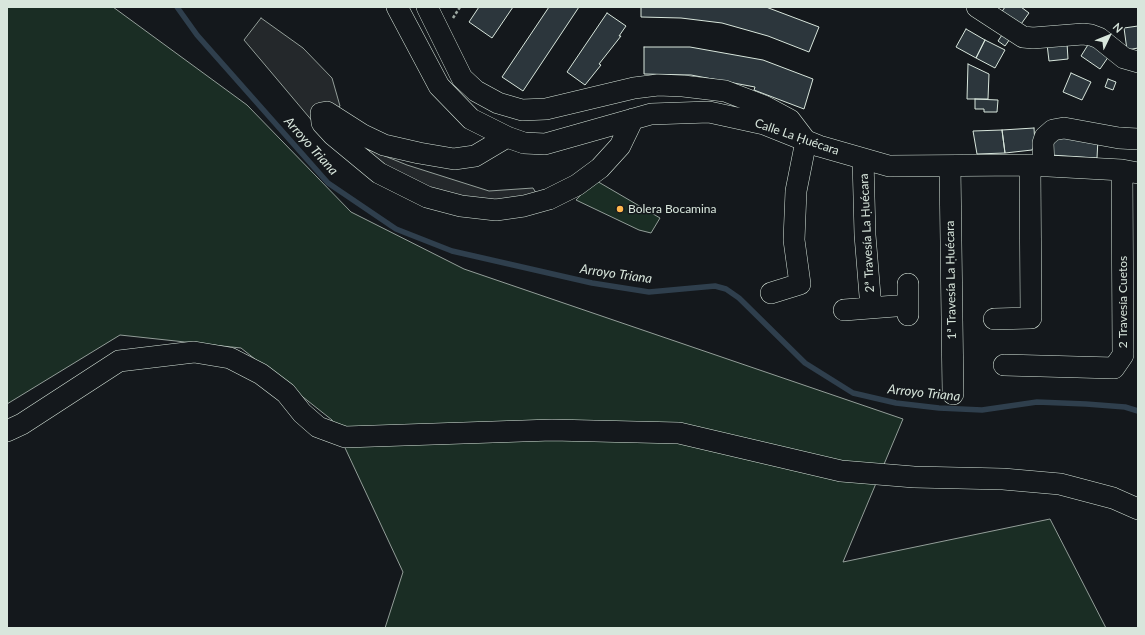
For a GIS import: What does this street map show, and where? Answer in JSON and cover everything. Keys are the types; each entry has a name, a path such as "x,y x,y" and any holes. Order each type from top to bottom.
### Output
{"street":[{"name":"Calle La Ḥuécara","path":"397,7 439,86 471,119 506,137 524,143 545,144 651,114 709,112 764,124 806,141 889,166 1037,166 1130,171"},
{"path":"427,7 462,78 476,91 498,103 522,110 546,109 634,88 658,85 683,86 725,91 764,106 790,120 806,141 796,191 794,240 800,284 771,293"},
{"path":"977,7 1023,36 1033,38 1083,34 1091,35 1099,38 1124,58 1138,62"},
{"path":"506,137 475,156 454,159 384,145 363,135 326,112 321,113 322,123 333,135 379,173 427,197 461,206 496,210 524,206 549,199 577,185 600,168 620,146 633,119"},
{"path":"994,319 1031,318 1037,166 1045,137 1054,130 1064,128 1119,138 1138,139"},
{"name":"2ª Travesía La Ḥuécara","path":"863,159 865,235 871,308"},
{"name":"1ª Travesía La Ḥuécara","path":"950,166 953,394"},
{"name":"2 Travesía Cuetos","path":"1004,365 1114,368 1123,355 1130,171"},
{"name":"2ª Travesía La Ḥuécara","path":"844,310 871,308 908,310 908,284"},
{"path":"7,431 22,424 119,361 194,352 230,358 261,374 286,393 302,413 318,427 345,437 552,430 679,433 841,471 914,477 1003,479 1060,484 1113,498 1138,509"}],"green space":[{"path":"7,7 113,7 247,105 351,212 464,269 903,419 843,562 1050,519 1106,628 385,628 403,572 332,420 241,348 120,335 7,404"},
{"name":"Bolera Bocamina","path":"595,180 660,218 651,233 639,230 576,200"}],"shaded area":[{"path":"261,18 303,48 332,78 340,106 319,129 244,40"},
{"path":"370,150 407,165 489,191 533,188 538,196 461,206 362,159"}],"building":[{"path":"479,7 513,7 492,38 469,22"},
{"path":"549,7 579,7 523,91 502,77"},
{"path":"641,7 766,7 819,27 809,52 768,36 722,23 681,18 641,17"},
{"path":"1005,7 1021,7 1029,13 1019,27 1001,13"},
{"path":"607,13 626,26 619,36 621,36 599,64 601,65 585,85 567,72"},
{"path":"1138,26 1138,48 1127,50 1124,28"},
{"path":"966,29 985,40 976,58 956,47"},
{"path":"1002,35 1012,36 1005,46 998,41"},
{"path":"985,40 1005,50 995,68 976,58"},
{"path":"1091,40 1111,53 1100,69 1081,56"},
{"path":"1067,43 1068,59 1049,61 1047,44"},
{"path":"644,47 690,47 763,60 813,79 804,109 754,90 755,87 691,75 644,74"},
{"path":"968,64 989,74 988,99 967,99"},
{"path":"1071,73 1091,82 1082,100 1063,92"},
{"path":"1108,79 1116,82 1113,90 1105,87"},
{"path":"975,99 998,100 997,112 984,112 984,109 975,109"},
{"path":"1034,128 1035,144 1032,150 1005,153 1002,130"},
{"path":"1002,130 1005,153 977,154 973,131"},
{"path":"1062,131 1098,139 1097,158 1050,155 1051,140"}],"waterway":[{"name":"Arroyo Triana","path":"177,7 197,35 328,183 396,229 452,251 592,283 649,292 715,286 726,289 739,298 805,363 853,393 896,403 939,408 982,410 1037,402 1125,407 1138,411"}],"place":[{"name":"Bolera Bocamina","path":"620,209"}]}
